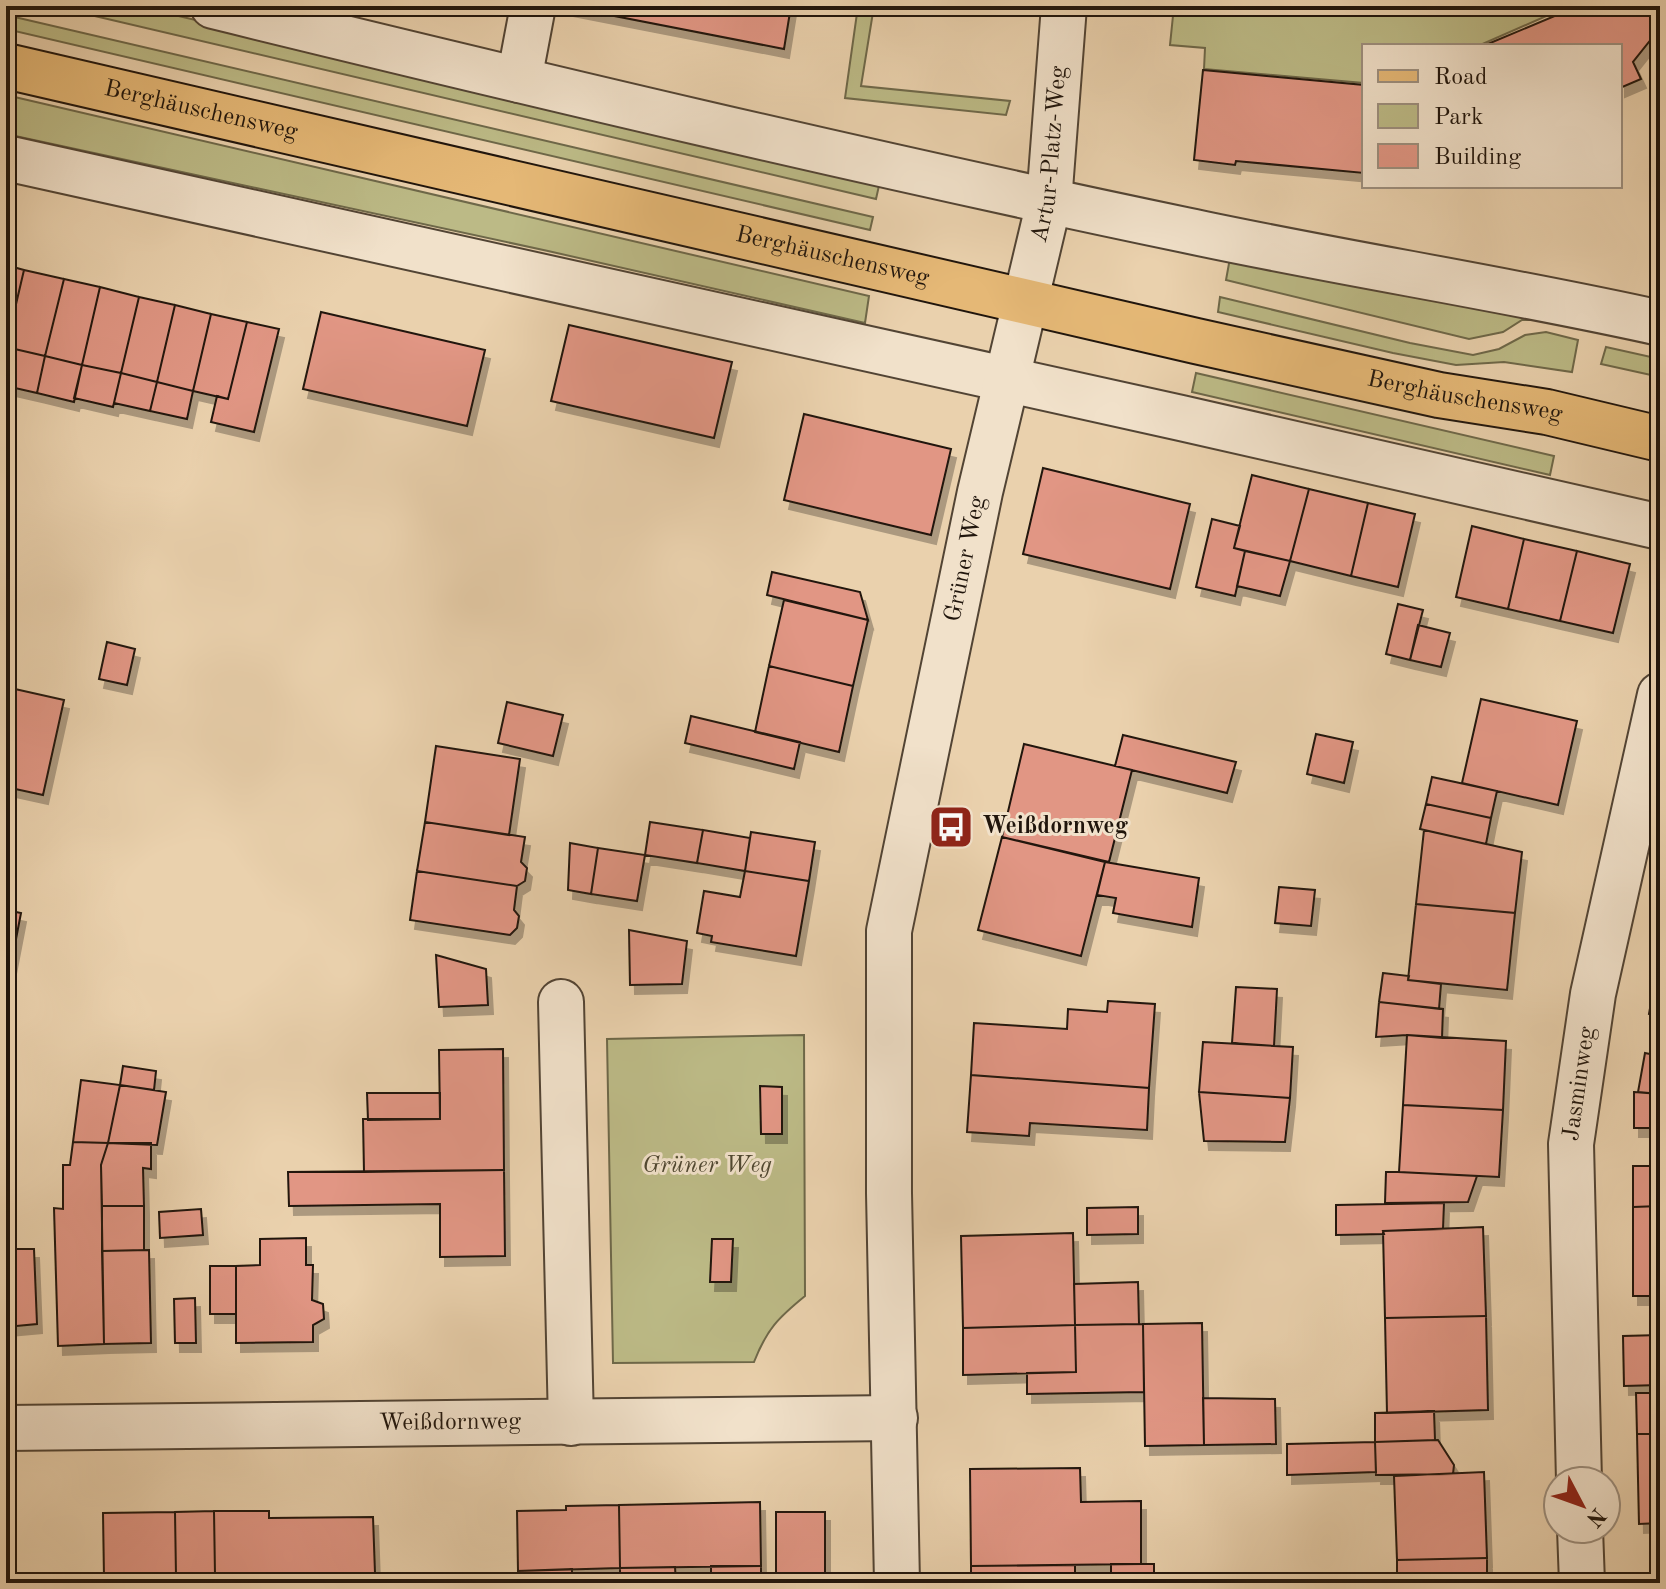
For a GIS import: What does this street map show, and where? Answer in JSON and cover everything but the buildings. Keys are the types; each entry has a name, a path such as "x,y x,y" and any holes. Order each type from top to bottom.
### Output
{"main road":[{"name":"Berghäuschensweg","path":"6,66 1439,395 1547,412 1660,439"}],"street":[{"path":"213,6 1049,202 1223,239 1652,317"},
{"path":"519,80 533,6"},
{"name":"Artur-Platz-Weg","path":"1025,301 1049,202 1064,6"},
{"path":"6,158 1660,527"},
{"name":"Grüner Weg","path":"897,1583 889,1193 889,931 926,744 1005,379 1025,301"},
{"name":"Jasminweg","path":"1579,1465 1571,1144 1593,994 1660,695"},
{"path":"561,1002 571,1423"},
{"name":"Weißdornweg","path":"6,1428 895,1418"},
{"path":"1581,1545 1582,1583"}],"green space":[{"path":"52,6 136,6 880,181 876,199"},
{"path":"858,6 874,6 861,86 1010,101 1006,115 845,98"},
{"path":"1174,6 1563,6 1483,44 1362,44 1362,83 1204,69 1205,48 1170,45"},
{"path":"6,15 873,217 870,230 6,29"},
{"path":"6,95 869,296 865,323 6,134"},
{"path":"1230,258 1545,320 1522,320 1503,332 1469,339 1226,280"},
{"path":"1220,297 1473,355 1499,349 1525,335 1546,332 1578,340 1572,372 1504,362 1456,365 1218,312"},
{"path":"1606,347 1660,359 1660,377 1601,364"},
{"path":"1196,373 1554,456 1550,475 1192,392"},
{"name":"Grüner Weg","path":"804,1035 805,1296 774,1325 754,1362 613,1363 607,1039"}],"place":[{"name":"Weißdornweg","path":"951,827"}]}
